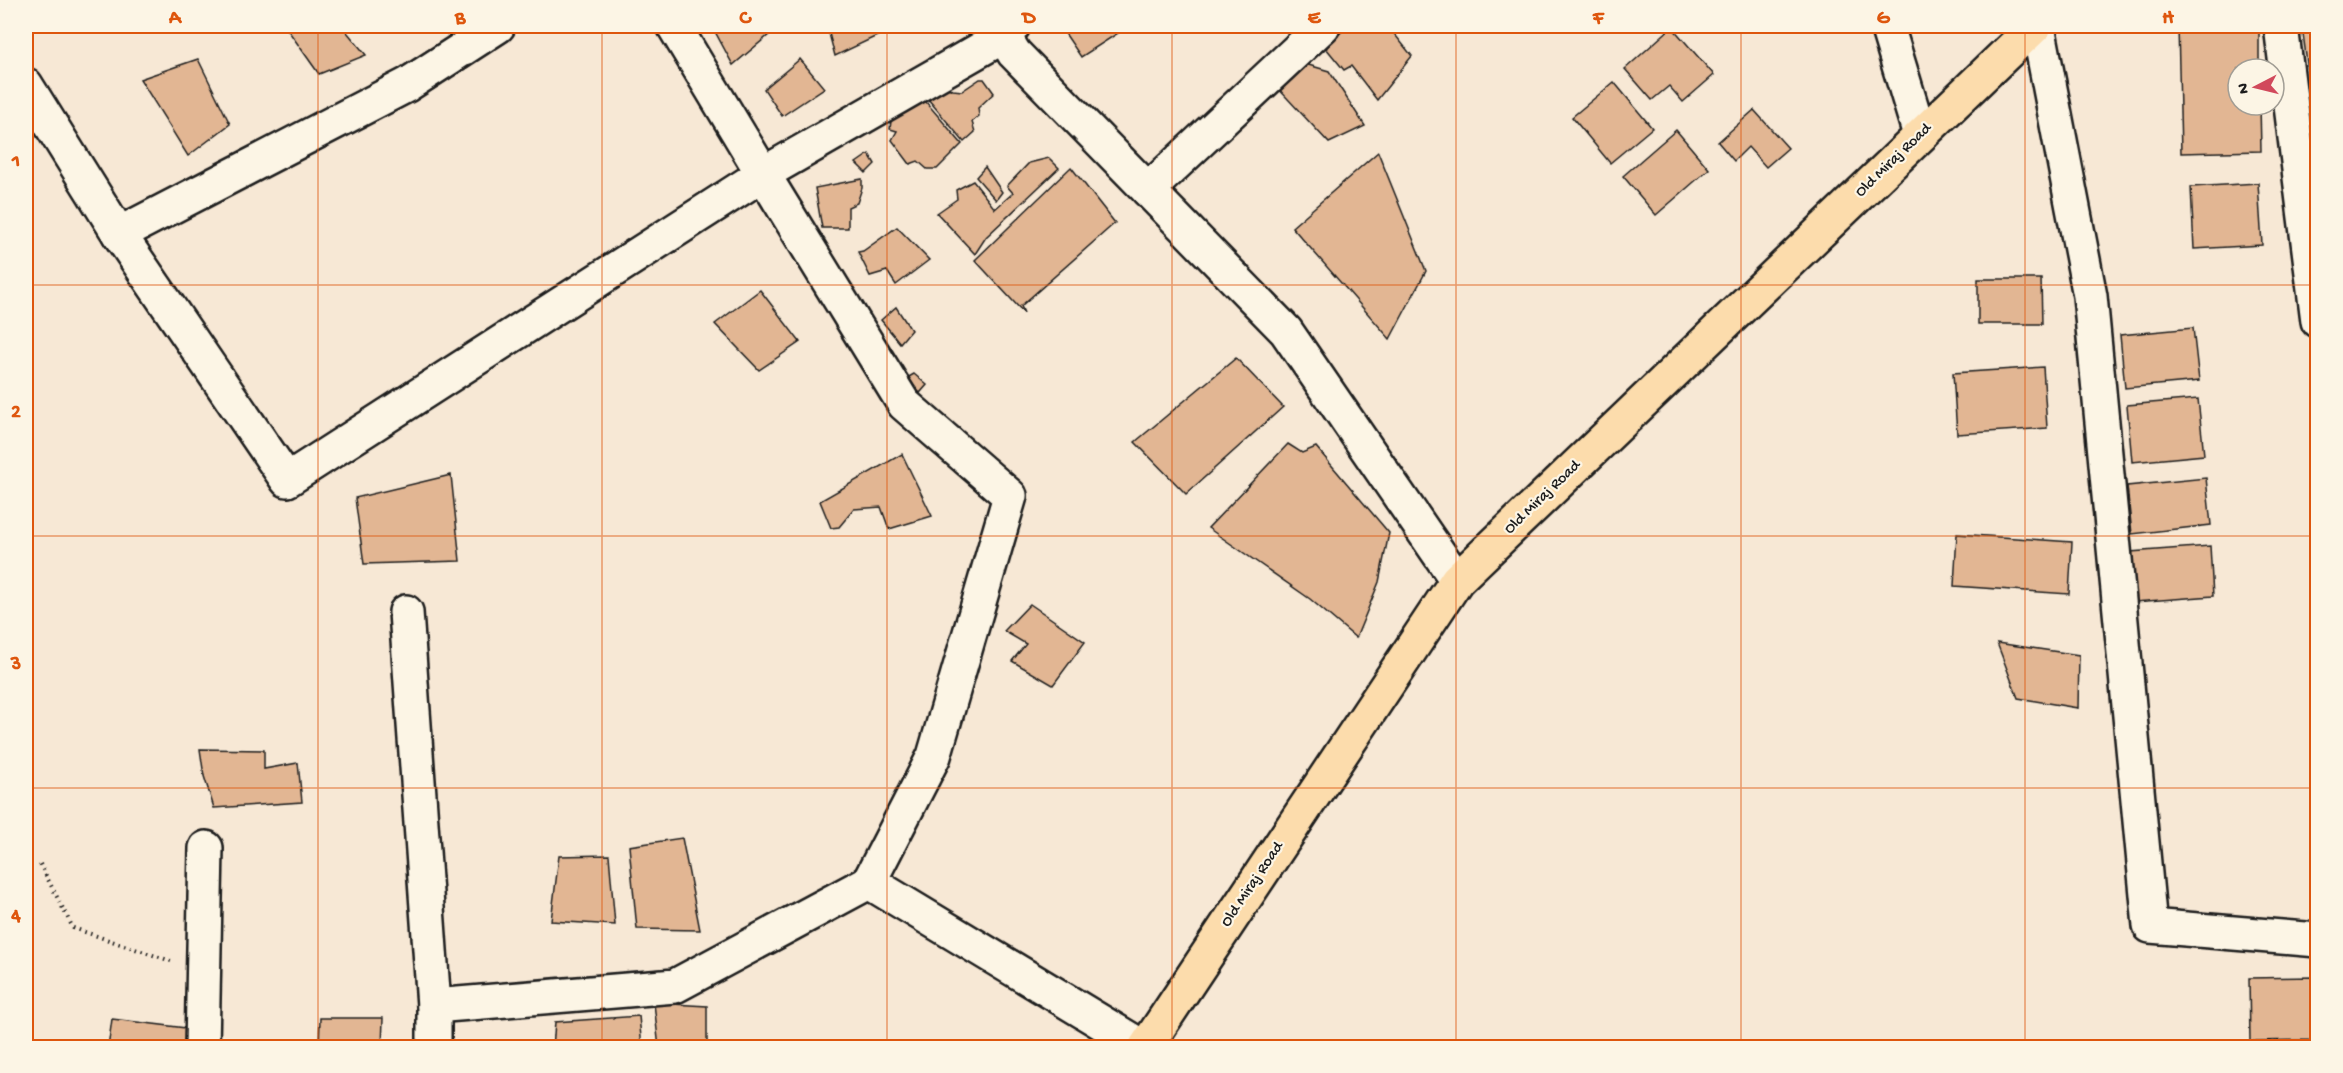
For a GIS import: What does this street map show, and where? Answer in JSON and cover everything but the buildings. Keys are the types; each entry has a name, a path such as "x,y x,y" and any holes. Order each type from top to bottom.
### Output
{"main road":[{"name":"Old Miraj Road","path":"1144,1047 1457,580 2036,26"}],"street":[{"path":"119,234 407,85 498,26"},
{"path":"434,1006 675,986 869,882 934,756 1010,496 904,404 674,26"},
{"path":"1148,190 1323,26"},
{"path":"1887,26 1920,135"},
{"path":"2036,26 2090,296 2150,926 2318,940"},
{"path":"2282,26 2318,321"},
{"path":"26,85 119,234 287,480 764,174 1005,29 1014,53 1286,331 1457,580"},
{"path":"406,612 434,1006 434,1047"},
{"path":"201,1047 206,848"},
{"path":"869,882 1144,1047"}],"path":[{"path":"40,864 73,928 203,972"}]}
